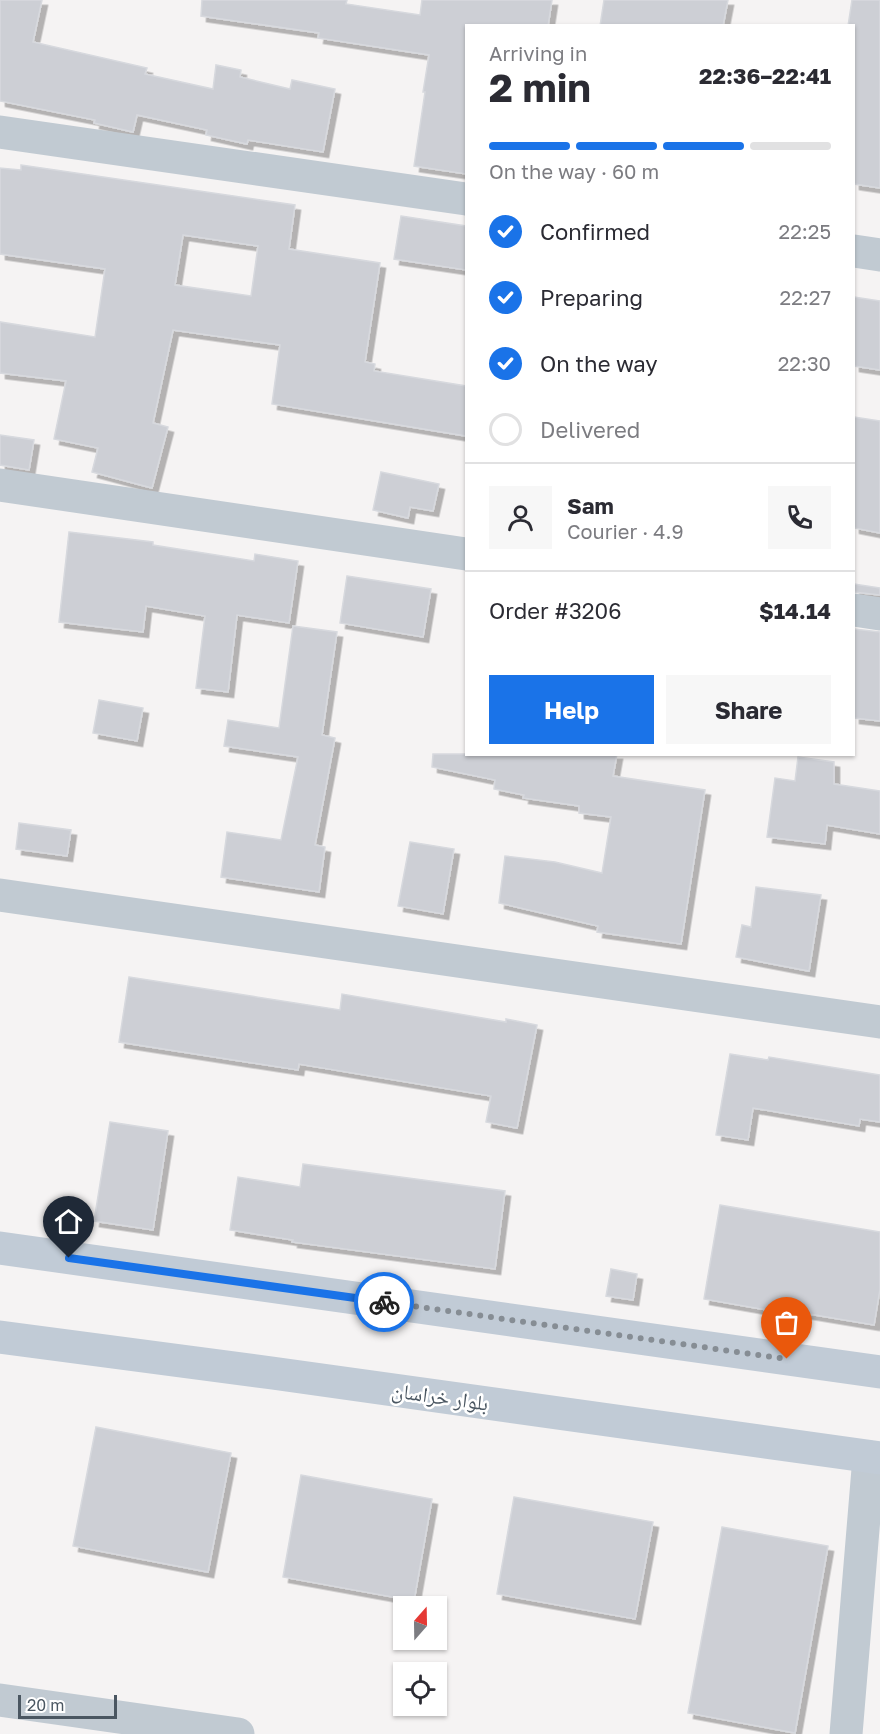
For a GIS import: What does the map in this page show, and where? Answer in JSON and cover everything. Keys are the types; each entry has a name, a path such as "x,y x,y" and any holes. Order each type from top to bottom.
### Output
{"main road":[{"path":"0,1248 880,1372"},
{"name":"بلوار خراسان","path":"0,1337 260,1371 874,1458"}],"street":[{"path":"0,132 465,199"},
{"path":"855,251 880,255"},
{"path":"0,485 465,554"},
{"path":"855,610 880,614"},
{"path":"0,895 880,1022"},
{"path":"846,1734 874,1458"},
{"path":"0,1700 238,1734"}],"building":[{"path":"0,0 42,0 33,42 147,68 145,74 213,89 216,65 241,70 240,77 290,89 292,80 335,89 323,152 248,140 247,144 206,135 207,130 137,115 133,132 94,123 95,120 0,101"},
{"path":"202,0 347,0 346,4 420,15 422,0 552,0 548,24 465,24 465,174 414,166 429,55 318,38 319,33 201,16"},
{"path":"604,0 728,0 723,24 600,24"},
{"path":"852,0 880,0 880,188 855,184 855,24 848,24"},
{"path":"21,165 295,205 289,249 380,263 365,362 375,364 374,371 465,386 465,436 272,404 280,345 173,330 153,423 168,427 152,488 92,472 98,448 54,439 66,381 0,373 0,322 95,337 105,269 0,254 0,168 21,170","holes":["183,235 258,246 251,296 175,285"]},
{"path":"401,216 465,226 465,270 394,259"},
{"path":"855,297 880,301 880,370 855,366"},
{"path":"855,417 880,421 880,533 855,528"},
{"path":"0,435 34,440 29,470 0,465"},
{"path":"381,472 439,484 433,511 410,507 408,518 373,510"},
{"path":"69,532 153,542 153,545 254,561 255,554 298,561 289,623 237,615 228,692 196,688 205,616 146,606 143,632 59,622"},
{"path":"347,576 431,589 423,637 340,623"},
{"path":"855,584 880,588 880,595 855,592"},
{"path":"293,626 337,632 322,735 335,738 315,845 325,847 319,892 221,877 227,832 281,840 298,757 224,746 228,720 279,728"},
{"path":"855,629 880,632 880,721 855,718"},
{"path":"99,700 143,708 137,741 93,733"},
{"path":"433,754 617,756 613,776 705,790 681,944 597,932 598,926 499,903 505,856 555,862 602,873 611,817 579,813 579,806 523,798 524,795 494,789 495,780 432,767"},
{"path":"798,757 834,762 834,784 880,791 880,834 827,825 825,844 767,837 775,778 795,781"},
{"path":"19,823 71,830 67,856 16,849"},
{"path":"410,842 454,849 443,914 398,906"},
{"path":"756,887 821,895 809,971 736,957 742,925 751,927"},
{"path":"129,977 340,1010 342,994 506,1022 506,1019 537,1025 517,1128 486,1122 491,1096 299,1064 298,1070 119,1042"},
{"path":"730,1054 768,1060 769,1057 880,1075 880,1122 860,1119 859,1126 753,1108 748,1140 716,1135"},
{"path":"110,1122 168,1131 153,1230 94,1221"},
{"path":"303,1164 505,1191 495,1269 292,1242 293,1240 230,1230 238,1177 300,1187"},
{"path":"720,1205 880,1232 880,1289 874,1325 704,1299"},
{"path":"611,1269 637,1274 633,1300 606,1296"},
{"path":"96,1427 231,1453 208,1572 73,1546"},
{"path":"301,1475 432,1499 415,1596 393,1597 283,1577"},
{"path":"514,1497 653,1522 635,1619 497,1594"},
{"path":"722,1527 828,1546 795,1733 688,1713"}],"way so far":[{"path":"384,1302 787,1359"}],"route":[{"path":"69,1258 384,1302"}]}
